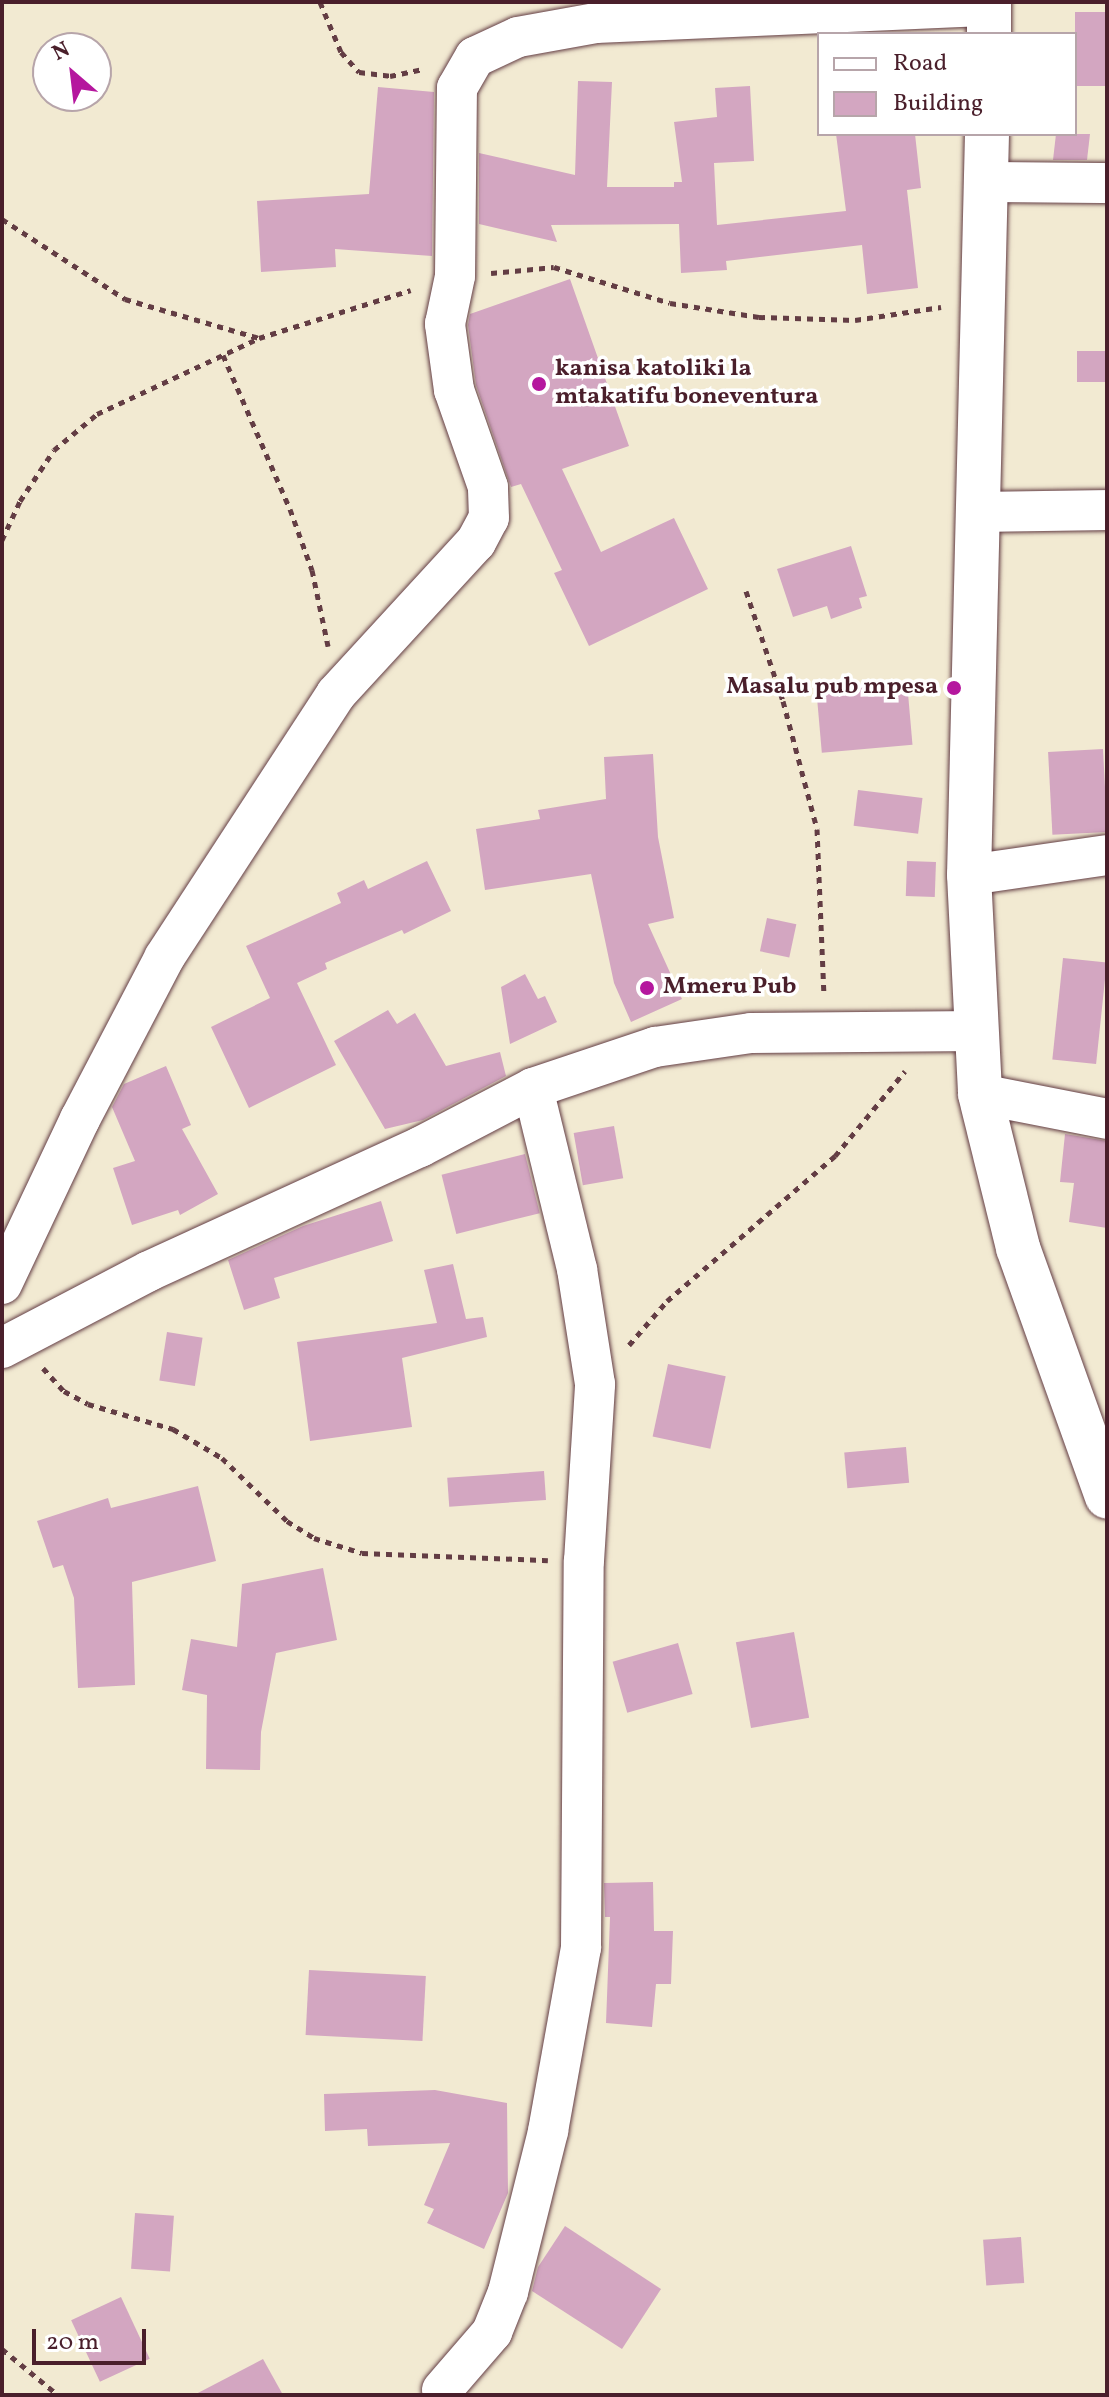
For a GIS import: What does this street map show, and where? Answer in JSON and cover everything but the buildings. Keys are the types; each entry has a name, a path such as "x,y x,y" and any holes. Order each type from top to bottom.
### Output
{"street":[{"path":"2,1284 80,1119 164,958 336,694 476,542 489,518 488,487 454,390 445,324 455,276 457,88 475,57 518,37 596,23 989,14"},
{"path":"987,136 969,875 980,1094 1018,1248 1107,1497"},
{"path":"985,182 1107,183"},
{"path":"980,512 1107,510"},
{"path":"969,875 1107,855"},
{"path":"10,1345 149,1271 420,1147 533,1088 655,1047 751,1033 977,1031"},
{"path":"442,2390 492,2332 508,2292 548,2131 581,1948 584,1561 595,1384 577,1269 533,1088"},
{"path":"980,1094 1107,1119"}],"path":[{"path":"320,2 341,52 359,72 390,76 475,57"},
{"path":"2,219 125,299 259,338"},
{"path":"2,540 20,501 54,450 97,414 259,338 455,276 554,267 670,303 759,317 855,320 985,301"},
{"path":"223,355 290,509 312,570 336,694"},
{"path":"746,591 783,701 817,829 826,1031"},
{"path":"595,1384 667,1301 835,1156 875,1111 934,1031"},
{"path":"10,1345 64,1391 88,1404 173,1429 222,1458 287,1521 314,1538 362,1553 584,1561"},
{"path":"2,2349 58,2395"}],"place":[{"name":"kanisa katoliki la mtakatifu boneventura","path":"539,384"},
{"name":"Masalu pub mpesa","path":"954,688"},
{"name":"Mmeru Pub","path":"647,988"}]}
